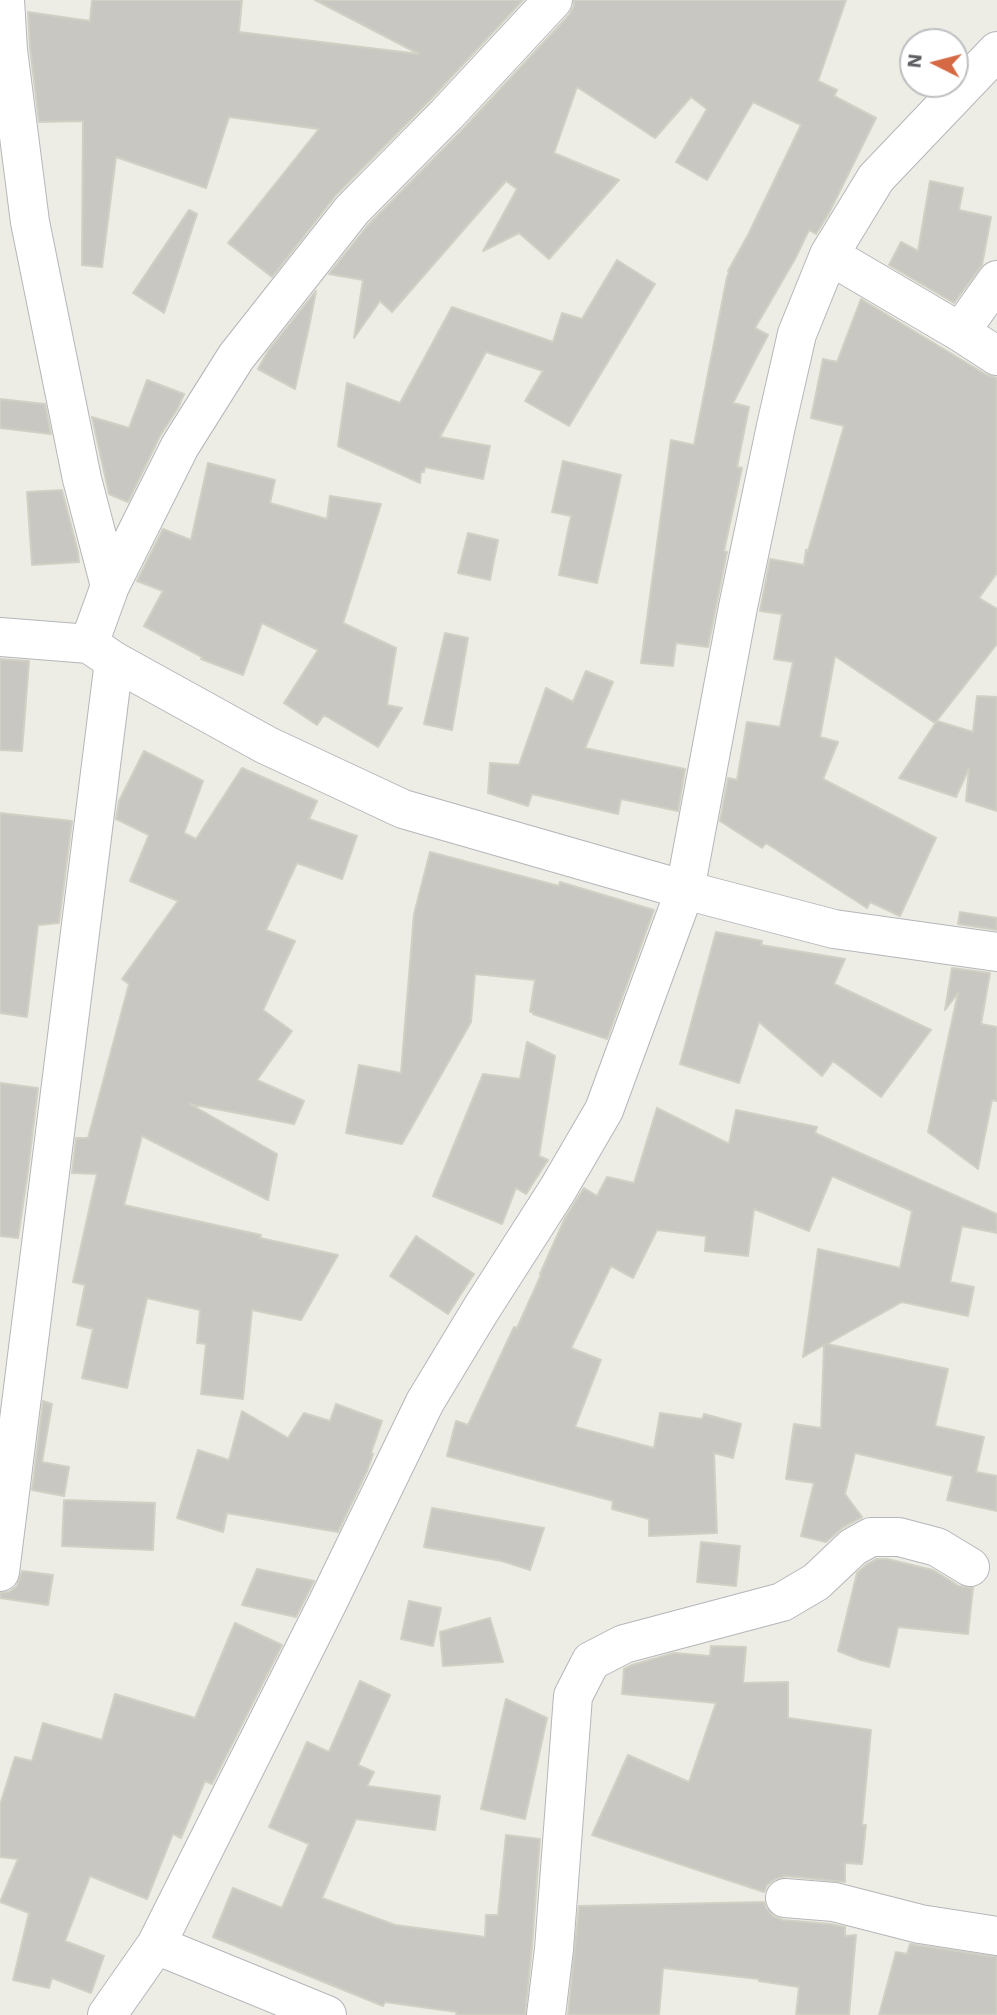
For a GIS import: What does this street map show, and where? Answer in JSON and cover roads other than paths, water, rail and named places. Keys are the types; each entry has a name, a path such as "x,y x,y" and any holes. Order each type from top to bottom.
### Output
{"street":[{"path":"5,0 8,50 30,222 82,479 110,586"},
{"path":"0,1572 110,586 180,446 236,358 352,210 447,114 553,0"},
{"path":"107,2015 156,1945 425,1402 604,1110 685,890 735,621 797,334 829,255 876,178 997,51"},
{"path":"829,255 997,356"},
{"path":"960,332 997,280"},
{"path":"0,637 101,652 266,745 403,809 685,890 834,929 997,952"},
{"path":"547,2015 573,1696 592,1661 624,1644 782,1602 816,1582 853,1547 871,1537 899,1537 937,1547 970,1567"},
{"path":"785,1898 834,1902 920,1924 997,1936"},
{"path":"156,1945 327,2015"}]}
